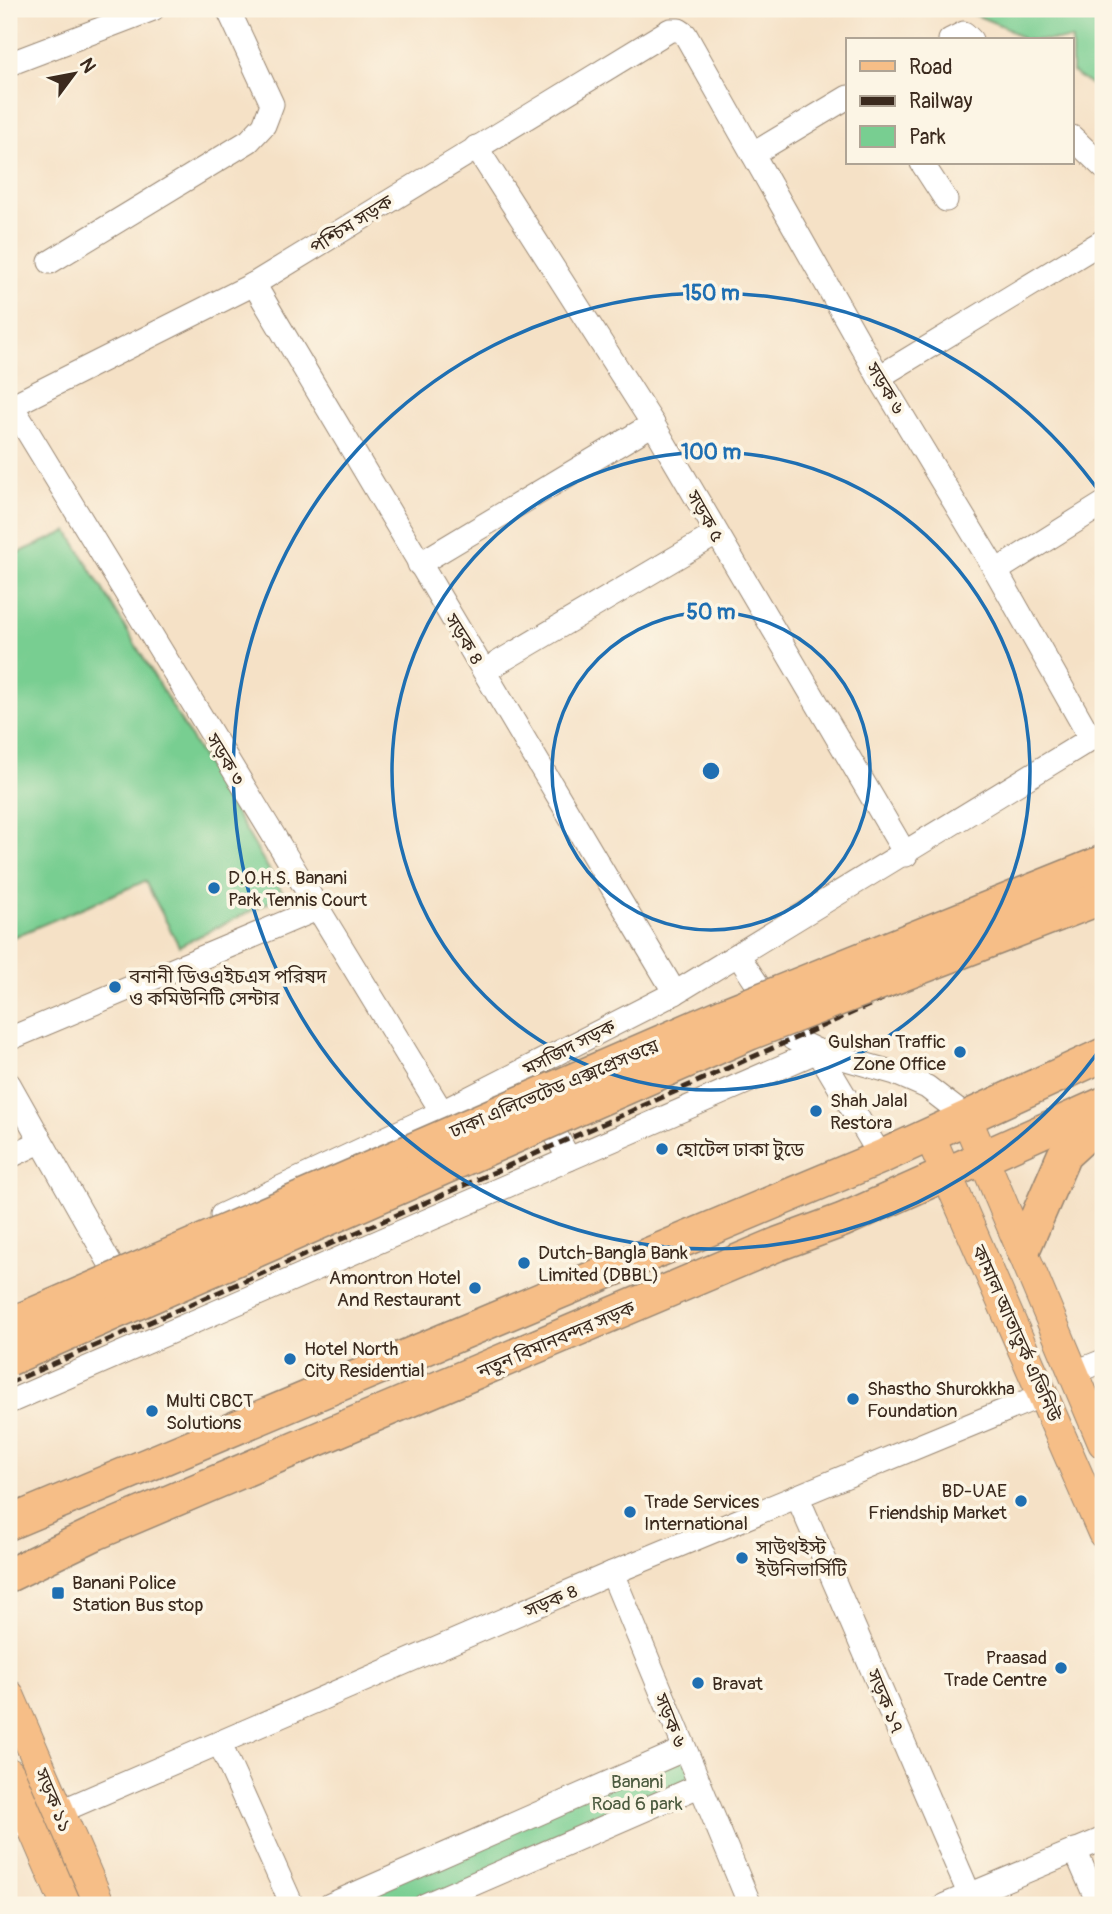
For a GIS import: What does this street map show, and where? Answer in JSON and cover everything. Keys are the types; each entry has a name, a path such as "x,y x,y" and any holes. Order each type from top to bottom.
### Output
{"highway":[{"name":"ঢাকা এলিভেটেড এক্সপ্রেসওয়ে","path":"9,1325 728,1013 1103,862"},
{"name":"ঢাকা এলিভেটেড এক্সপ্রেসওয়ে","path":"9,1359 750,1033 1103,898"},
{"path":"9,1524 881,1157 1103,1055"},
{"name":"নতুন বিমানবন্দর সড়ক","path":"9,1575 96,1533 778,1244 843,1220 1103,1104"},
{"path":"1023,1250 1064,1154 1103,1119"}],"main road":[{"name":"কামাল আতাতুর্ক এভিনিউ","path":"966,1117 1103,1443"},
{"name":"কামাল আতাতুর্ক এভিনিউ","path":"929,1135 1045,1394 1103,1533"},
{"name":"সড়ক ১১","path":"9,1695 100,1905"},
{"name":"সড়ক ১১","path":"9,1773 19,1823 66,1905"}],"street":[{"path":"9,64 153,9"},
{"path":"50,262 249,141 264,125 272,104 228,9"},
{"name":"পশ্চিম সড়ক","path":"10,406 254,284 670,30 679,30 685,34"},
{"path":"954,38 964,33 969,38"},
{"name":"সড়ক ৬","path":"685,34 879,377 1097,735"},
{"path":"753,154 846,98"},
{"path":"1074,139 1103,167"},
{"name":"সড়ক ৫","path":"476,147 653,424 906,855"},
{"path":"923,164 946,200"},
{"path":"879,377 1103,241"},
{"name":"সড়ক ৪","path":"254,284 675,993"},
{"name":"সড়ক ৩","path":"10,406 442,1112"},
{"path":"419,564 653,424"},
{"path":"996,571 1103,504"},
{"path":"484,671 716,534"},
{"name":"মসজিদ সড়ক","path":"9,1313 442,1112 675,993 906,855 1097,735"},
{"path":"9,1039 317,909"},
{"path":"738,956 793,1039 818,1051 895,1073 927,1087 966,1117"},
{"path":"818,1051 881,1157"},
{"path":"9,1402 818,1051"},
{"path":"9,1084 113,1267"},
{"path":"545,1115 569,1159"},
{"path":"9,1157 40,1142"},
{"path":"1073,1373 1103,1361"},
{"name":"সড়ক ৪","path":"59,1812 612,1573 1045,1394"},
{"name":"সড়ক ১৭","path":"798,1498 972,1900"},
{"name":"সড়ক ৬","path":"612,1573 683,1750 750,1905"},
{"path":"220,1744 292,1905"},
{"path":"330,1905 683,1750"},
{"path":"425,1905 699,1786"},
{"path":"945,1905 972,1900 1103,1839"},
{"path":"1075,1850 1099,1905"}],"green space":[{"path":"961,9 1103,9 1103,93 1074,73 1074,38 1021,38 1007,28"},
{"path":"68,531 284,895 179,946 145,881 9,939 9,557"},
{"name":"Banani Road 6 park","path":"683,1750 699,1786 425,1905 330,1905"}],"tram line":[{"path":"9,1362 1103,878"}],"railway":[{"path":"9,1383 436,1198 1103,901"}],"place":[{"name":"D.O.H.S. Banani Park Tennis Court","path":"214,888"},
{"name":"বনানী ডিওএইচএস পরিষদ ও কমিউনিটি সেন্টার","path":"115,987"},
{"name":"Gulshan Traffic Zone Office","path":"960,1052"},
{"name":"Shah Jalal Restora","path":"816,1111"},
{"name":"হোটেল ঢাকা টুডে","path":"662,1149"},
{"name":"Dutch-Bangla Bank Limited (DBBL)","path":"524,1263"},
{"name":"Amontron Hotel And Restaurant","path":"475,1288"},
{"name":"Hotel North City Residential","path":"290,1359"},
{"name":"Shastho Shurokkha Foundation","path":"853,1399"},
{"name":"Multi CBCT Solutions","path":"152,1411"},
{"name":"BD-UAE Friendship Market","path":"1021,1501"},
{"name":"Trade Services International","path":"630,1512"},
{"name":"সাউথইস্ট ইউনিভার্সিটি","path":"742,1558"},
{"name":"Banani Police Station Bus stop","path":"58,1593"},
{"name":"Praasad Trade Centre","path":"1061,1668"},
{"name":"Bravat","path":"698,1683"}]}
